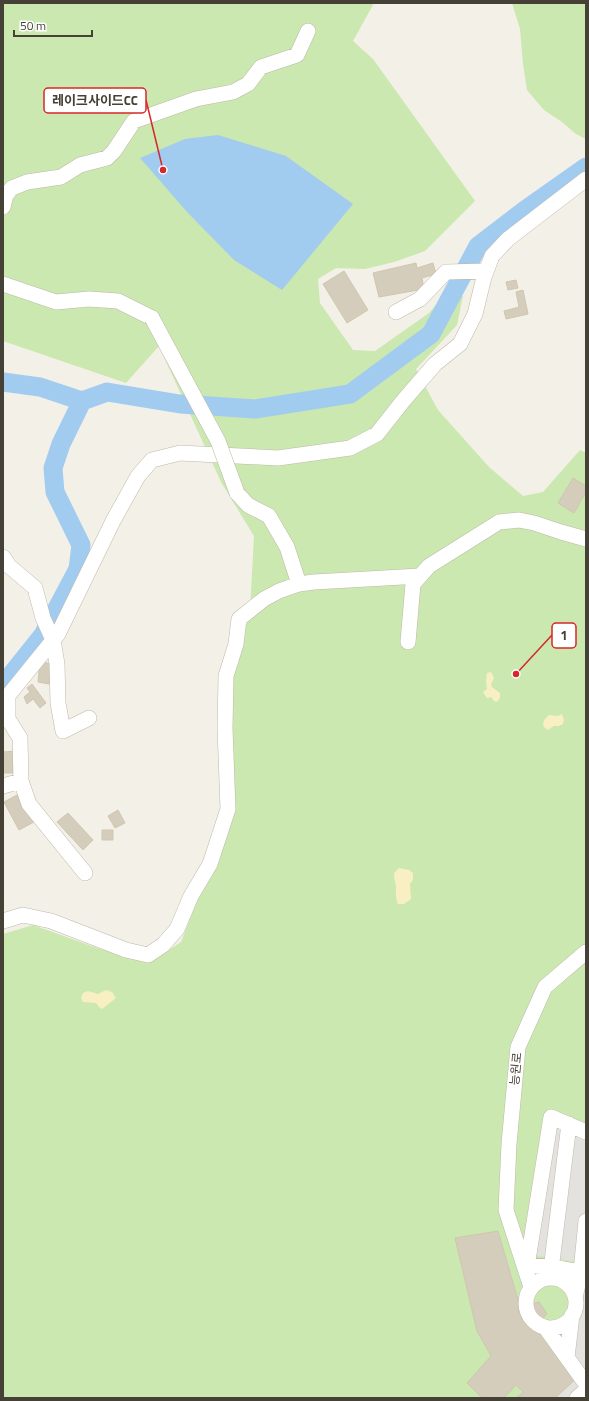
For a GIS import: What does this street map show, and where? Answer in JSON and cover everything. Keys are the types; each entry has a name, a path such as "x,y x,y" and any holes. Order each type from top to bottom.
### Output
{"street":[{"path":"3,207 6,195 12,188 27,182 61,177 80,165 107,158 134,121 196,99 233,92 248,84 261,67 298,55 308,31"},
{"path":"86,873 29,804 21,781 20,738 8,719 6,696 58,634 113,521 138,476 152,460 180,453 278,458 350,448 377,434 435,364 460,344 475,314 486,271 492,256 508,239 586,179"},
{"path":"396,312 420,299 446,272 486,271"},
{"path":"3,284 56,302 89,300 118,301 152,318 218,441 237,493 248,505 269,516 287,547 300,584"},
{"path":"408,642 413,584 429,566 499,522 519,520 534,522 586,539"},
{"path":"3,556 9,566 35,588 43,618 53,640 58,664 58,703 63,731 89,718"},
{"path":"3,921 23,915 51,921 126,950 148,955 163,945 177,929 191,896 210,864 228,809 226,676 236,644 239,619 264,599 279,591 300,584 420,576"},
{"path":"3,786 21,781"},
{"name":"능원로","path":"526,1266 506,1210 509,1144 518,1046 545,987 586,952"},
{"path":"531,1287 526,1266 551,1117 586,1132"},
{"path":"569,1124 551,1272 531,1287 527,1295 526,1303 528,1311 534,1321 545,1327 553,1328 561,1326 572,1315"},
{"path":"567,1357 572,1315 575,1308 575,1298 583,1273 586,1221"},
{"path":"526,1266 551,1272 583,1273"},
{"path":"551,1272 569,1285 575,1298"},
{"path":"545,1327 586,1384"},
{"path":"577,1398 586,1390"}],"green space":[{"path":"3,3 374,3 353,41 373,59 475,201 425,251 394,262 365,269 336,268 318,279 320,303 353,350 375,351 429,313 448,290 463,296 457,325 416,369 438,410 489,467 523,496 543,492 580,450 586,453 586,1398 3,1398 3,934 33,925 100,949 152,961 181,942 232,810 229,688 250,610 254,536 221,482 159,346 126,383 3,341"},
{"path":"512,3 586,3 586,139 576,134 544,110 527,90 520,29"}],"sand":[{"path":"491,672 494,678 491,684 492,687 500,693 500,698 497,702 491,697 487,698 483,692 487,689 487,673"},
{"path":"562,714 564,720 563,724 554,726 548,730 545,728 543,725 544,720 549,715 558,716"},
{"path":"399,868 409,870 413,873 413,880 410,884 411,899 404,904 398,904 396,897 394,873"},
{"path":"106,990 112,992 116,998 102,1009 96,1003 83,1002 81,998 83,993 88,991 98,994"}],"shaded area":[{"path":"549,1116 586,1126 586,1398 556,1398 581,1374 573,1360 578,1262 528,1254"}],"water":[{"path":"218,135 286,156 353,204 282,290 234,260 188,213 140,158 185,139"}],"building":[{"path":"416,263 417,268 433,263 436,274 422,278 424,289 379,297 373,273"},
{"path":"344,271 368,310 347,323 323,284"},
{"path":"516,280 518,288 508,290 506,282"},
{"path":"523,290 528,314 506,319 504,311 519,307 516,292"},
{"path":"573,478 586,486 586,492 574,513 558,503"},
{"path":"40,662 55,664 53,678 50,677 49,684 38,682"},
{"path":"32,684 46,703 40,708 33,699 27,704 24,697 30,692 27,688"},
{"path":"16,751 17,773 3,773 3,752"},
{"path":"19,794 34,822 19,830 4,802"},
{"path":"118,810 125,823 115,828 108,816"},
{"path":"68,813 93,840 83,850 57,822"},
{"path":"102,830 113,830 113,840 102,840"},
{"path":"498,1231 520,1307 539,1302 547,1314 534,1327 579,1376 555,1398 516,1398 523,1392 516,1385 504,1398 482,1398 467,1383 491,1356 477,1331 455,1238"}],"waterway":[{"path":"3,382 40,387 82,401 107,392 180,404 255,409 350,394 431,334 478,246 525,210 586,167"},
{"path":"3,685 43,635 78,569 81,545 55,492 53,468 61,444 82,401"}],"place":[{"name":"레이크사이드CC","path":"163,170"},
{"name":"1","path":"516,674"}]}
